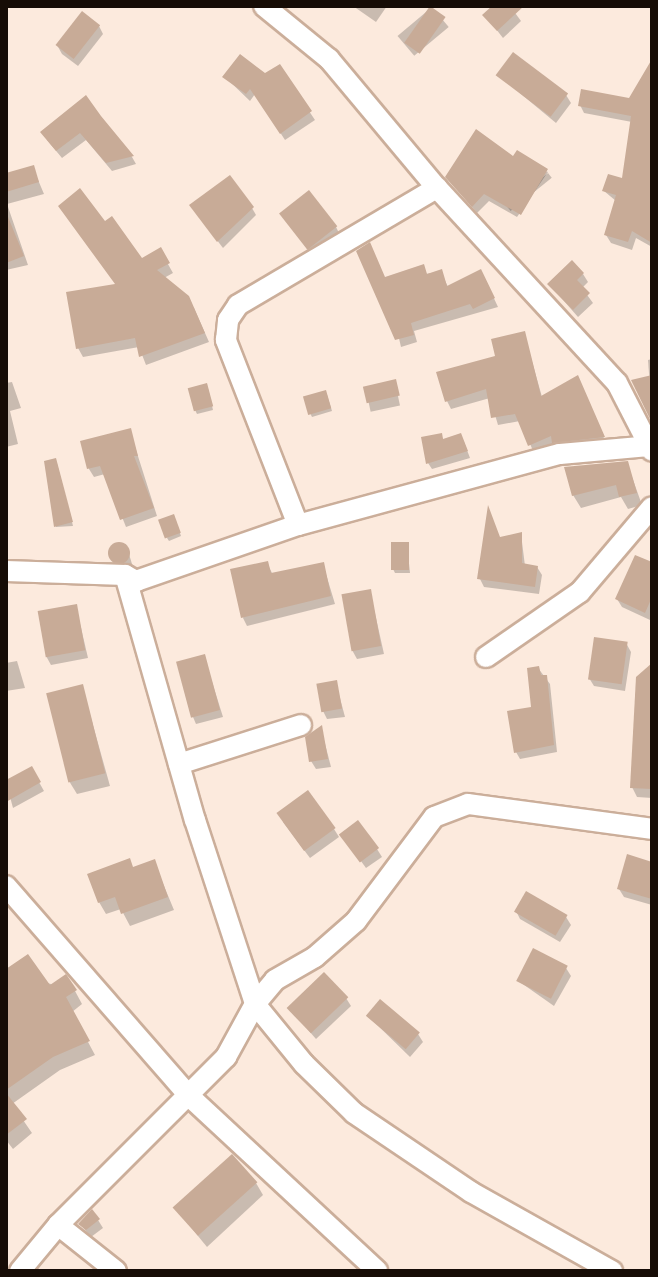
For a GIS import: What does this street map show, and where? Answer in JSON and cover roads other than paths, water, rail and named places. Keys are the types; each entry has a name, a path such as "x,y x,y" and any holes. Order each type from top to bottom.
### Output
{"street":[{"path":"6,571 125,575 136,581 298,525 560,454 650,448 617,383 437,188 329,59 264,6"},
{"path":"298,525 226,340 228,320 238,305 437,188"},
{"path":"486,657 580,592 652,507"},
{"path":"125,575 179,764 255,1004 304,1064 354,1113 471,1192 612,1271"},
{"path":"179,764 301,725"},
{"path":"20,1271 58,1225 189,1096 234,1046 255,1004 275,980 315,957 356,921 404,851 450,807 468,804 652,829"},
{"path":"6,886 189,1096 377,1271"},
{"path":"58,1225 116,1271"}]}
